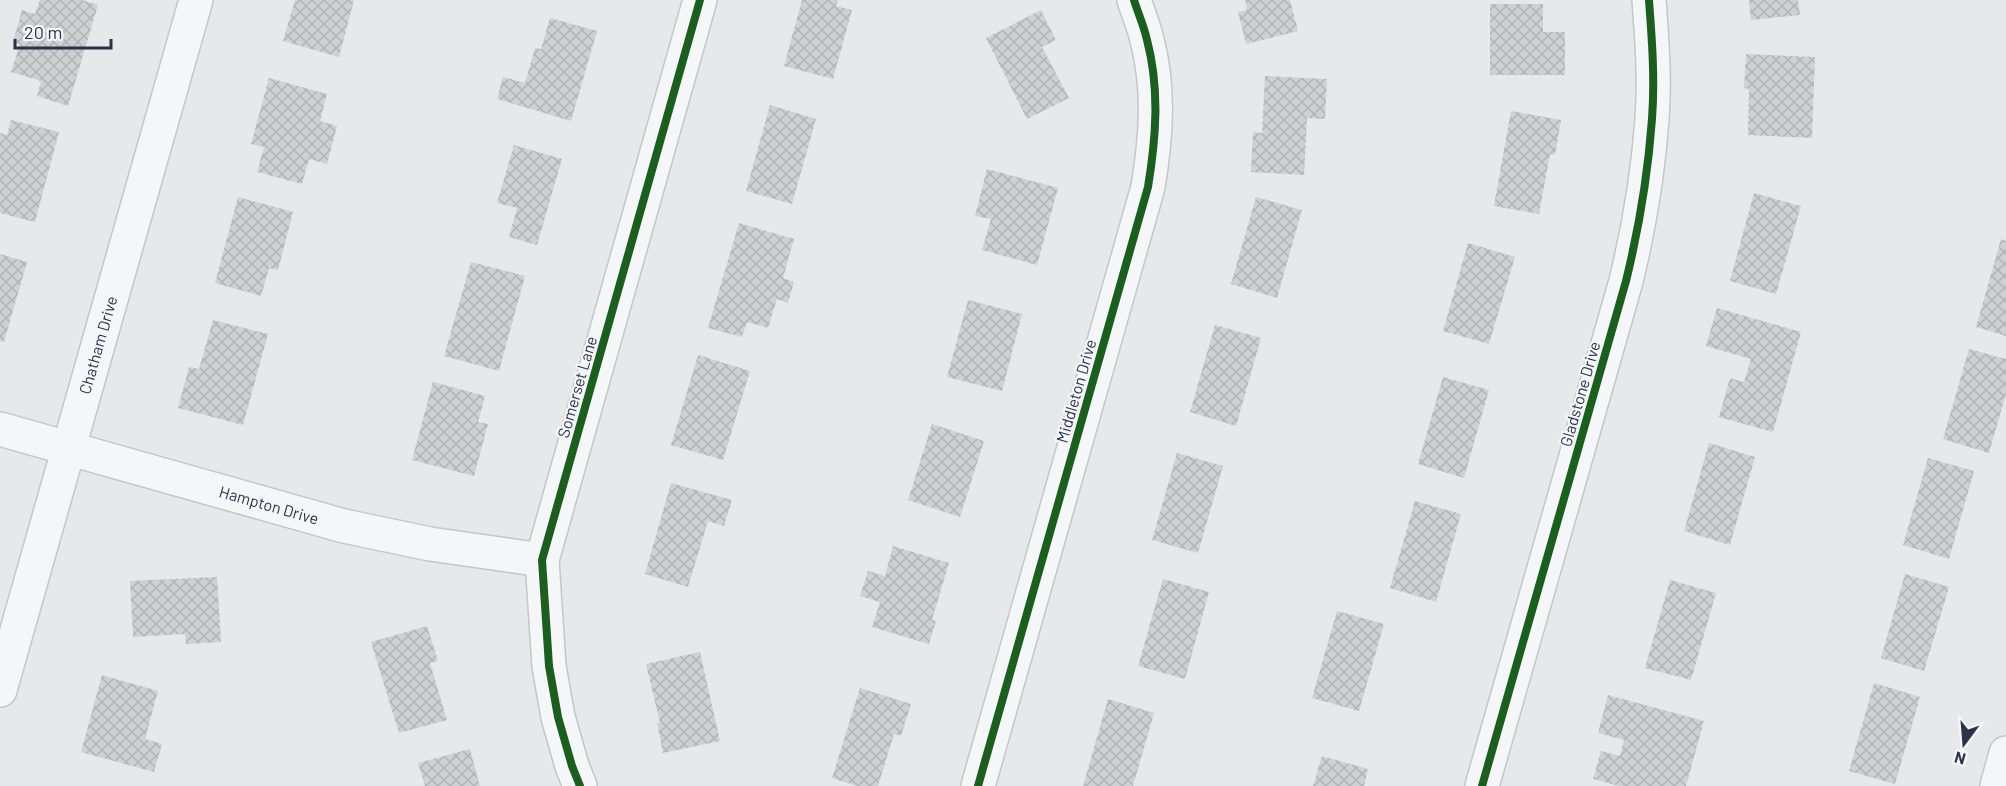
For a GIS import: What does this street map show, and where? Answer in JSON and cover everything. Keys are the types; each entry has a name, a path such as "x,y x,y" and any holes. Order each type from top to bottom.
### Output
{"street":[{"name":"Chatham Drive","path":"0,690 196,0"},
{"name":"Somerset Lane","path":"580,786 572,766 556,706 549,666 542,560 700,0"},
{"name":"Middleton Drive","path":"978,786 1148,187 1155,144 1156,91 1147,40 1134,0"},
{"name":"Gladstone Drive","path":"1482,786 1623,293 1636,238 1646,182 1652,117 1653,59 1649,0"},
{"name":"Hampton Drive","path":"0,429 344,526 430,544 542,560"},
{"path":"1996,786 2006,753"}],"building":[{"path":"40,0 82,0 98,5 68,106 37,96 41,81 11,72 20,44 13,42 22,10 35,14"},
{"path":"295,0 354,0 339,57 283,41"},
{"path":"802,0 838,0 836,6 852,10 833,79 784,66"},
{"path":"1245,0 1290,0 1298,31 1246,44 1238,12 1247,10"},
{"path":"1749,0 1798,0 1800,15 1751,20"},
{"path":"1490,4 1543,4 1543,32 1565,32 1565,75 1490,75"},
{"path":"1041,10 1056,40 1042,47 1069,98 1027,119 986,38"},
{"path":"550,18 597,31 571,121 497,99 503,77 525,83 535,48 541,49"},
{"path":"1746,54 1815,57 1812,138 1748,135 1749,89 1744,88"},
{"path":"1265,76 1327,79 1325,119 1307,118 1304,175 1251,172 1253,132 1262,133"},
{"path":"269,78 327,94 320,121 337,126 327,164 309,159 302,184 257,172 264,147 251,144"},
{"path":"770,105 816,119 792,204 746,191"},
{"path":"1511,111 1561,120 1555,155 1550,154 1539,214 1494,206"},
{"path":"11,120 59,132 35,222 0,213 0,133 7,135"},
{"path":"514,145 562,159 537,245 509,237 517,208 497,203"},
{"path":"987,169 1058,188 1037,265 982,250 991,219 975,216"},
{"path":"1754,193 1801,206 1776,294 1730,281"},
{"path":"238,197 293,212 278,270 269,268 261,296 215,283"},
{"path":"1256,197 1302,210 1277,298 1231,284"},
{"path":"739,223 794,239 783,278 794,282 788,303 777,299 768,328 747,322 742,337 708,328"},
{"path":"2001,239 2006,241 2006,336 1976,327"},
{"path":"1468,243 1515,257 1489,344 1443,331"},
{"path":"0,254 27,262 4,342 0,341"},
{"path":"471,262 525,276 499,371 444,356"},
{"path":"968,300 1022,314 1002,391 947,377"},
{"path":"1717,308 1801,332 1773,432 1719,417 1730,378 1744,382 1751,359 1706,346"},
{"path":"213,320 268,334 243,425 178,408 189,367 199,369"},
{"path":"1215,325 1261,338 1236,426 1190,412"},
{"path":"1969,349 2006,359 2006,394 1989,453 1943,439"},
{"path":"698,355 750,371 723,460 671,445"},
{"path":"1443,377 1489,390 1464,478 1418,464"},
{"path":"433,382 485,396 478,422 488,424 474,476 412,460"},
{"path":"932,424 984,441 960,517 908,500"},
{"path":"1709,443 1755,457 1730,545 1684,531"},
{"path":"1177,453 1223,466 1198,553 1152,540"},
{"path":"1928,458 1974,471 1949,559 1903,545"},
{"path":"671,483 732,500 724,526 708,521 688,587 645,574"},
{"path":"1415,501 1461,514 1436,602 1390,588"},
{"path":"893,546 949,563 932,620 936,621 929,644 872,627 880,602 860,596 868,571 885,576"},
{"path":"1905,574 1949,587 1924,671 1881,658"},
{"path":"217,577 221,642 186,644 185,634 133,637 130,581"},
{"path":"1163,579 1209,592 1185,679 1138,666"},
{"path":"1670,580 1716,593 1691,680 1645,668"},
{"path":"1337,611 1384,624 1359,711 1312,698"},
{"path":"427,626 438,661 430,663 447,720 399,733 371,642"},
{"path":"700,652 720,741 663,753 657,723 660,723 646,664"},
{"path":"102,675 158,691 145,739 162,744 154,772 81,752"},
{"path":"1874,683 1920,697 1895,784 1849,771"},
{"path":"860,688 911,704 901,736 894,734 878,786 857,786 832,778"},
{"path":"1608,695 1704,721 1686,786 1619,786 1593,779 1601,751 1620,756 1624,740 1598,733"},
{"path":"1108,699 1154,713 1133,786 1083,786"},
{"path":"470,749 480,786 425,786 418,763"},
{"path":"1322,756 1368,769 1364,786 1313,786"}],"cycle path":[{"path":"580,786 558,717 549,666 542,560 700,0"},
{"path":"978,786 1148,187 1155,132 1154,77 1146,35 1134,0"},
{"path":"1482,786 1626,281 1635,241 1645,180 1653,104 1649,0"}]}
